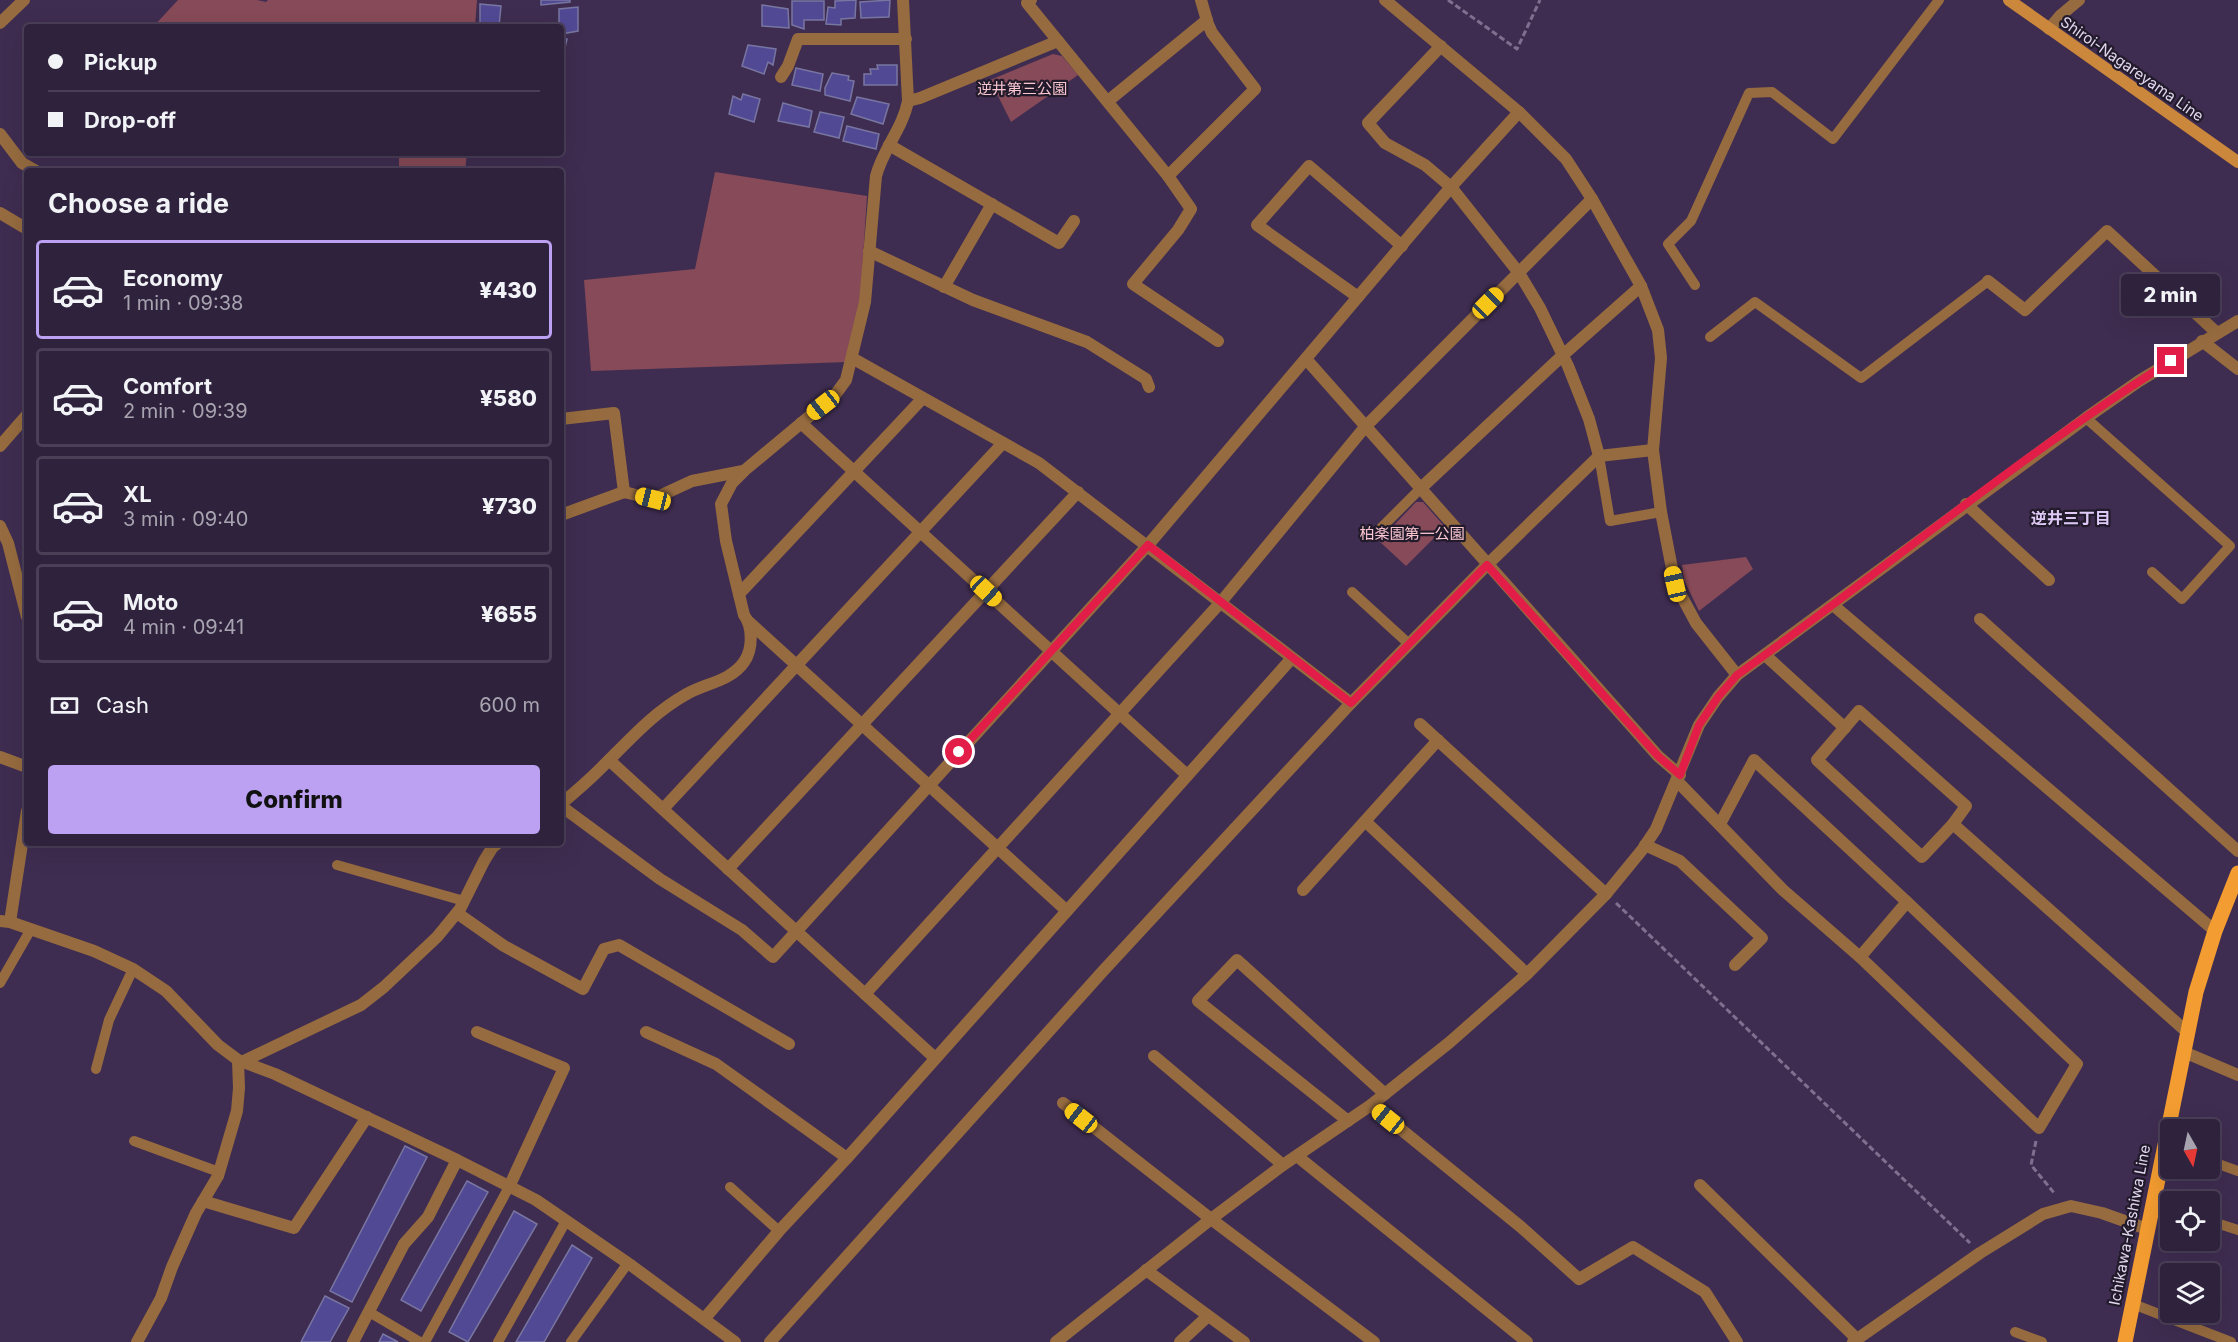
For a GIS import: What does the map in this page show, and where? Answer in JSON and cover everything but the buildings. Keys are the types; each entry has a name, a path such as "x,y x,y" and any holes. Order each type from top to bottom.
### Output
{"main road":[{"name":"Shiroi-Nagareyama Line","path":"2009,0 2238,162"},
{"name":"Ichikawa-Kashiwa Line","path":"2172,1119 2187,1032 2202,971 2238,873"},
{"name":"Ichikawa-Kashiwa Line","path":"2125,1342 2152,1202 2160,1174"}],"street":[{"path":"0,23 24,0"},
{"path":"903,0 908,100 906,116 880,160 876,176 865,302 846,380 836,395 744,470 732,483 721,504 726,541 744,615 749,622 1066,911"},
{"path":"1031,0 1027,3 1168,176 1191,209 1178,230 1133,284 1218,341"},
{"path":"1168,176 1256,89 1212,33 1201,0"},
{"path":"1385,0 1519,112 1566,159 1592,199 1641,286 1658,330 1662,358 1653,450 1661,512 1675,584 1696,623 1737,675"},
{"path":"2049,29 2079,0"},
{"path":"1108,101 1207,20"},
{"path":"781,77 788,66 798,39 906,39"},
{"path":"908,100 920,98 1059,41"},
{"path":"1441,45 1368,123 1385,143 1425,165 1451,187 1519,273 1563,355 1589,419 1599,456"},
{"path":"564,807 660,879 742,930 773,957 1148,545 1451,187 1519,112"},
{"path":"0,134 22,163 31,168"},
{"path":"890,145 1059,243 1074,221"},
{"path":"1358,297 1257,225 1309,166 1402,246"},
{"path":"865,994 1221,602 1365,427 1592,199"},
{"path":"944,287 992,204"},
{"path":"0,213 24,227"},
{"path":"1988,281 2025,310 2108,231 2217,333"},
{"path":"869,251 944,287 1087,342 1146,380 1149,387"},
{"path":"1421,488 1563,355 1641,286"},
{"path":"1056,1342 1210,1219 1283,1165 1371,1105 1450,1042 1527,974 1606,894 1645,845 1656,829 1699,725 1718,697 1737,675 1966,504 2086,418 2139,381 2238,321"},
{"path":"2202,341 2238,369"},
{"path":"852,358 1039,463 1351,703"},
{"path":"1306,359 1720,824 1783,890 1860,957 2039,1128 2077,1064 1754,760 1720,824"},
{"path":"739,594 922,399"},
{"path":"564,419 614,413 624,492"},
{"path":"0,446 24,418"},
{"path":"801,423 1187,775"},
{"path":"663,809 1003,443"},
{"path":"770,1342 1103,971 1351,703 1487,565 1599,456 1653,450"},
{"path":"564,514 624,492 653,499 692,481 744,470"},
{"path":"728,868 1078,492"},
{"path":"1966,504 2049,580"},
{"path":"0,526 23,588"},
{"path":"1833,605 2215,931"},
{"path":"1980,619 2238,851"},
{"path":"564,802 629,738 685,694 732,675 749,654 749,622"},
{"path":"1765,655 1845,728"},
{"path":"705,1318 1292,658"},
{"path":"1859,711 1966,806 1953,824 1922,857 1817,760 1845,728 1859,711"},
{"path":"1420,724 1606,894"},
{"path":"1303,890 1438,740"},
{"path":"0,757 24,766"},
{"path":"609,760 935,1058"},
{"path":"1366,822 1527,974"},
{"path":"1953,824 2187,1032"},
{"path":"24,826 5,922 94,951 133,969 166,991 218,1045 241,1061 367,1117 536,1200 628,1263 735,1342"},
{"path":"1645,845 1680,861 1762,938 1735,965"},
{"path":"241,1061 361,1005 384,987 437,937 457,913 494,846"},
{"path":"1860,957 1907,902"},
{"path":"457,913 504,946 583,988 604,949 619,945 789,1044"},
{"path":"1348,1121 1198,1001 1237,960 1384,1094"},
{"path":"477,1032 564,1068 509,1187"},
{"path":"646,1032 716,1065 847,1158"},
{"path":"2184,1052 2238,1075"},
{"path":"1154,1056 1283,1165"},
{"path":"137,1342 161,1298 172,1267 219,1172 237,1111 241,1061"},
{"path":"1063,1103 1210,1219 1374,1342"},
{"path":"1371,1105 1521,1227 1579,1279 1633,1247 1705,1292 1737,1342"},
{"path":"203,1201 294,1228 367,1117"},
{"path":"1297,1156 1527,1342"},
{"path":"353,1342 404,1244 428,1217 457,1160"},
{"path":"1700,1185 1855,1340 1980,1253 2043,1214 2071,1206 2102,1213 2147,1229"},
{"path":"1146,1270 1244,1342"},
{"path":"1180,1342 1208,1316"}],"lane":[{"path":"1695,285 1668,244 1691,221 1749,93 1772,92 1833,139 1939,0"},
{"path":"1710,337 1755,302 1862,378 1988,281"},
{"path":"2086,418 2230,546 2182,599 2152,572"},
{"path":"1599,456 1610,521 1661,512"},
{"path":"1380,529 1421,488"},
{"path":"1352,592 1409,644"},
{"path":"337,865 464,901"},
{"path":"0,983 30,929"},
{"path":"96,1069 109,1020 133,969"},
{"path":"134,1141 219,1172"},
{"path":"2220,1165 2238,1171"},
{"path":"730,1186 780,1231"},
{"path":"425,1342 509,1187"},
{"path":"2152,1202 2160,1205"},
{"path":"498,1342 566,1221"},
{"path":"2220,1224 2238,1230"},
{"path":"571,1342 628,1263"},
{"path":"2133,1304 2231,1342"},
{"path":"369,1312 420,1342"},
{"path":"2015,1332 2042,1342"}],"path":[{"path":"1448,0 1517,49 1540,0"},
{"path":"1606,894 1980,1253"},
{"path":"2039,1128 2031,1165 2051,1188 2064,1209"}],"green space":[{"path":"178,0 266,2 268,0 477,0 475,24 156,24"},
{"name":"逆井第三公園","path":"1053,54 1062,56 1078,75 1011,122 990,80"},
{"path":"467,156 465,168 399,168 399,157"},
{"path":"715,172 867,196 860,304 847,362 591,371 584,280 695,269"},
{"name":"柏楽園第一公園","path":"1416,502 1423,502 1445,527 1406,566 1379,541"},
{"path":"1746,557 1753,569 1699,611 1684,580 1682,565"}],"district":[{"name":"逆井三丁目","path":"2071,518"}],"route":[{"path":"959,752 1148,545 1351,703 1487,565 1658,756 1680,775 1699,725 1718,697 1737,675 1966,504 2139,381 2171,361"}]}
